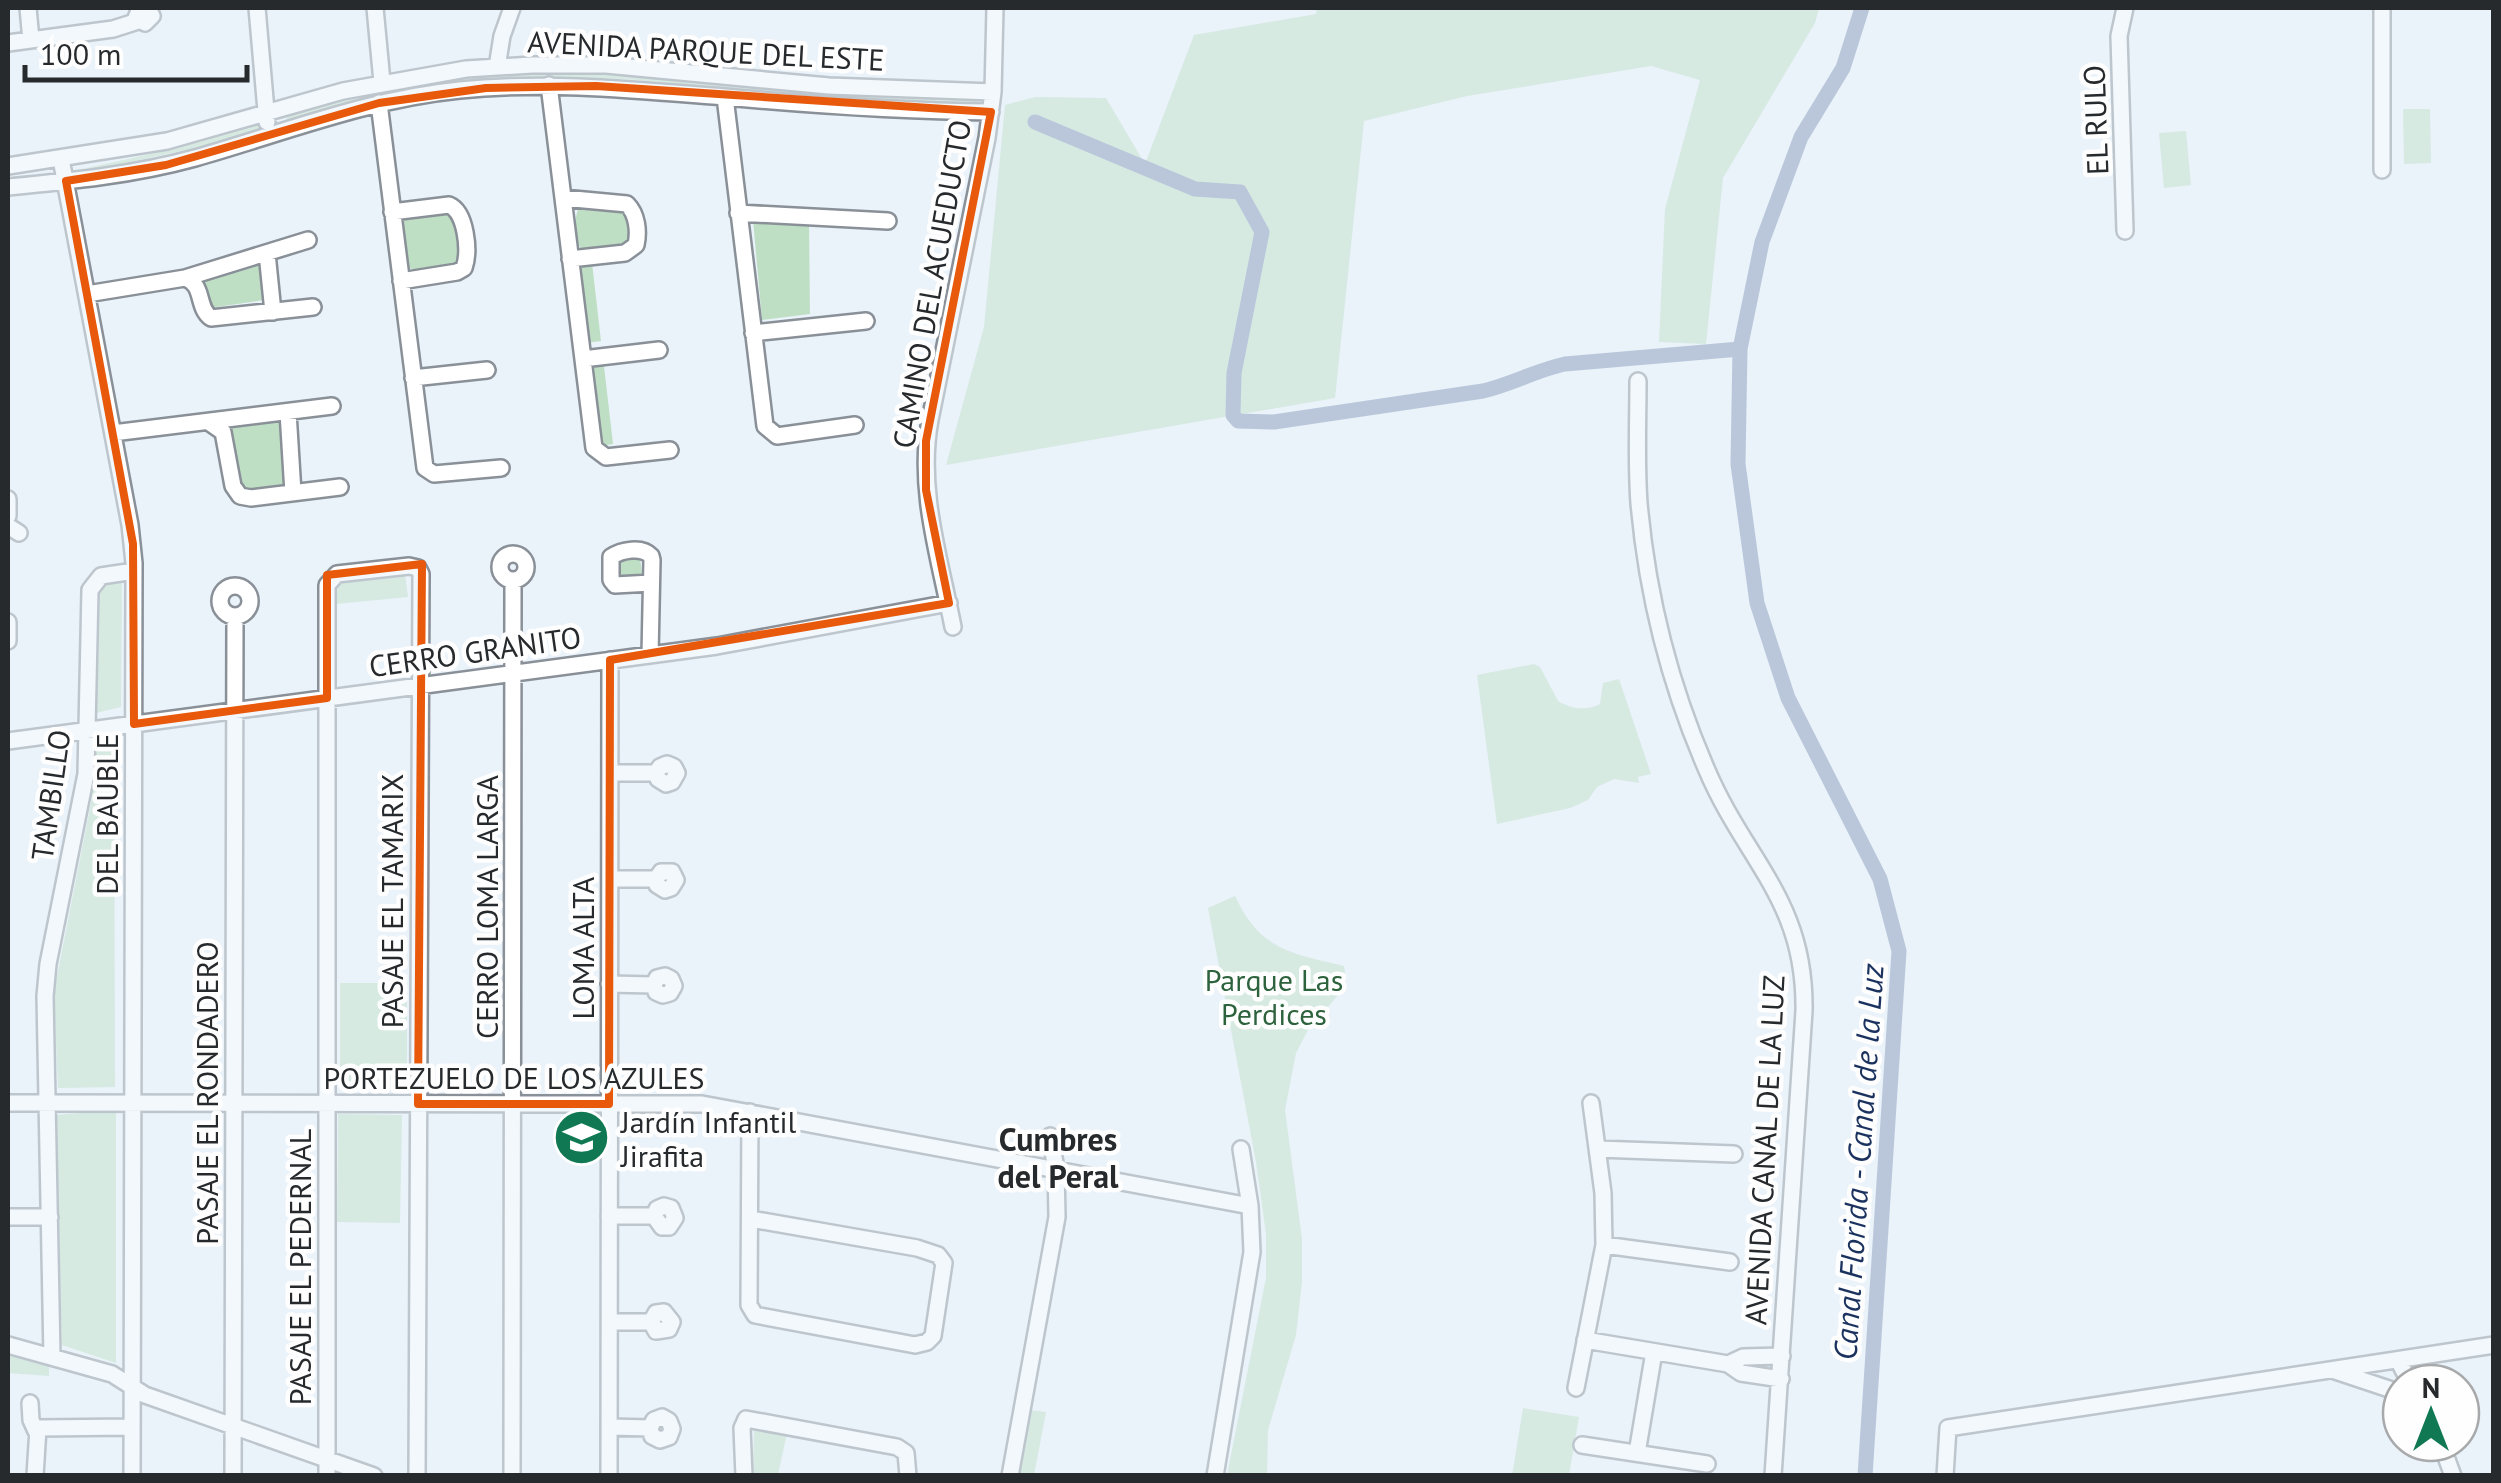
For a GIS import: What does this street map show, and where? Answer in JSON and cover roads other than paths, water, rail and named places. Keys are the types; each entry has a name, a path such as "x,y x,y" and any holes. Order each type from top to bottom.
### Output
{"street":[{"path":"28,8 31,40"},
{"path":"257,8 268,136"},
{"path":"376,8 382,82"},
{"path":"498,67 512,8"},
{"name":"CAMINO DEL ACUEDUCTO","path":"953,627 926,490 926,441 990,112 995,8"},
{"name":"EL RULO","path":"2125,8 2119,36 2125,231"},
{"path":"2382,8 2382,170"},
{"path":"8,42 112,29 141,10"},
{"name":"AVENIDA PARQUE DEL ESTE","path":"8,166 168,141 382,82 498,67 606,66 828,86 993,92"},
{"path":"549,86 596,451 610,457 670,450"},
{"name":"AVENIDA PARQUE DEL ESTE","path":"8,187 66,182 166,165 379,104 454,90 622,88 725,98 990,112"},
{"path":"725,98 764,422 769,432 781,435 856,425"},
{"path":"379,104 427,471 434,474 501,468"},
{"name":"DEL BAUBLE","path":"62,160 130,525 134,571 132,1476"},
{"path":"563,198 627,204 637,229 636,245 625,254 570,259"},
{"path":"392,212 449,205 456,208 467,258 464,268 457,272 401,281"},
{"path":"738,213 888,221"},
{"path":"87,294 185,278 308,240"},
{"path":"267,253 273,312"},
{"path":"185,278 198,287 205,313 212,318 313,307"},
{"path":"753,333 866,321"},
{"path":"583,359 660,350"},
{"path":"413,378 487,370"},
{"name":"AVENIDA CANAL DE LA LUZ","path":"1638,381 1637,466 1642,532 1663,642 1706,769 1731,819 1781,898 1795,934 1803,972 1804,1011 1774,1476"},
{"path":"113,433 332,406"},
{"path":"288,412 293,493"},
{"path":"210,423 223,432 233,486 240,496 340,487"},
{"path":"8,498 8,516"},
{"name":"PASAJE EL TAMARIX","path":"370,570 412,566 420,571 418,1476"},
{"name":"PASAJE EL PEDERNAL","path":"326,1467 327,585 337,574 370,570"},
{"name":"TAMBILLO","path":"52,1356 46,982 85,787 90,590 101,576 134,571"},
{"name":"CERRO LOMA LARGA","path":"512,1476 513,580"},
{"path":"650,655 652,584"},
{"name":"CERRO GRANITO","path":"8,741 716,646 948,603"},
{"name":"PASAJE EL RONDADERO","path":"232,1476 234,617"},
{"path":"8,622 8,641"},
{"name":"LOMA ALTA","path":"609,1476 610,660"},
{"path":"610,773 656,773"},
{"path":"610,878 656,879"},
{"path":"610,984 654,984"},
{"name":"PORTEZUELO DE LOS AZULES","path":"8,1102 702,1104 1250,1206"},
{"path":"1576,1388 1604,1245 1591,1103"},
{"path":"750,1112 749,1305 755,1314 915,1345 933,1336 944,1263 938,1254 751,1219"},
{"path":"1010,1476 1057,1217 1056,1168 1050,1136"},
{"path":"1215,1476 1252,1252 1241,1149"},
{"path":"1598,1149 1734,1154"},
{"path":"609,1216 654,1216"},
{"path":"8,1217 50,1217"},
{"path":"1604,1245 1730,1262"},
{"path":"609,1322 651,1322 653,1315 664,1312 672,1322"},
{"path":"1585,1340 1728,1364 1741,1373 1781,1379"},
{"path":"8,1345 112,1374 145,1394 233,1426 326,1467 374,1476"},
{"path":"1945,1476 1948,1428 2494,1345"},
{"path":"1637,1453 1654,1352"},
{"path":"1728,1364 1743,1356 1782,1356"},
{"path":"2332,1370 2381,1386"},
{"path":"30,1403 36,1431 34,1476"},
{"path":"744,1476 742,1428 746,1419 759,1419 897,1447 906,1453 908,1476"},
{"path":"36,1431 45,1426 132,1427"},
{"path":"609,1428 650,1428"},
{"path":"1582,1445 1707,1464"}],"waterway":[{"name":"Canal Florida - Canal de la Luz","path":"1862,8 1843,68 1801,137 1762,242 1740,349 1738,464 1757,603 1788,698 1880,879 1899,951 1865,1476"},
{"path":"1035,122 1195,189 1240,192 1262,232 1234,373 1233,415 1238,421 1274,422 1483,391 1565,364 1740,349"}],"place":[{"name":"Jardín Infantil Jirafita","path":"582,1138"}],"district":[{"name":"Cumbres del Peral","path":"1058,1158"}],"park label":[{"name":"Parque Las Perdices","path":"1274,996"}]}
